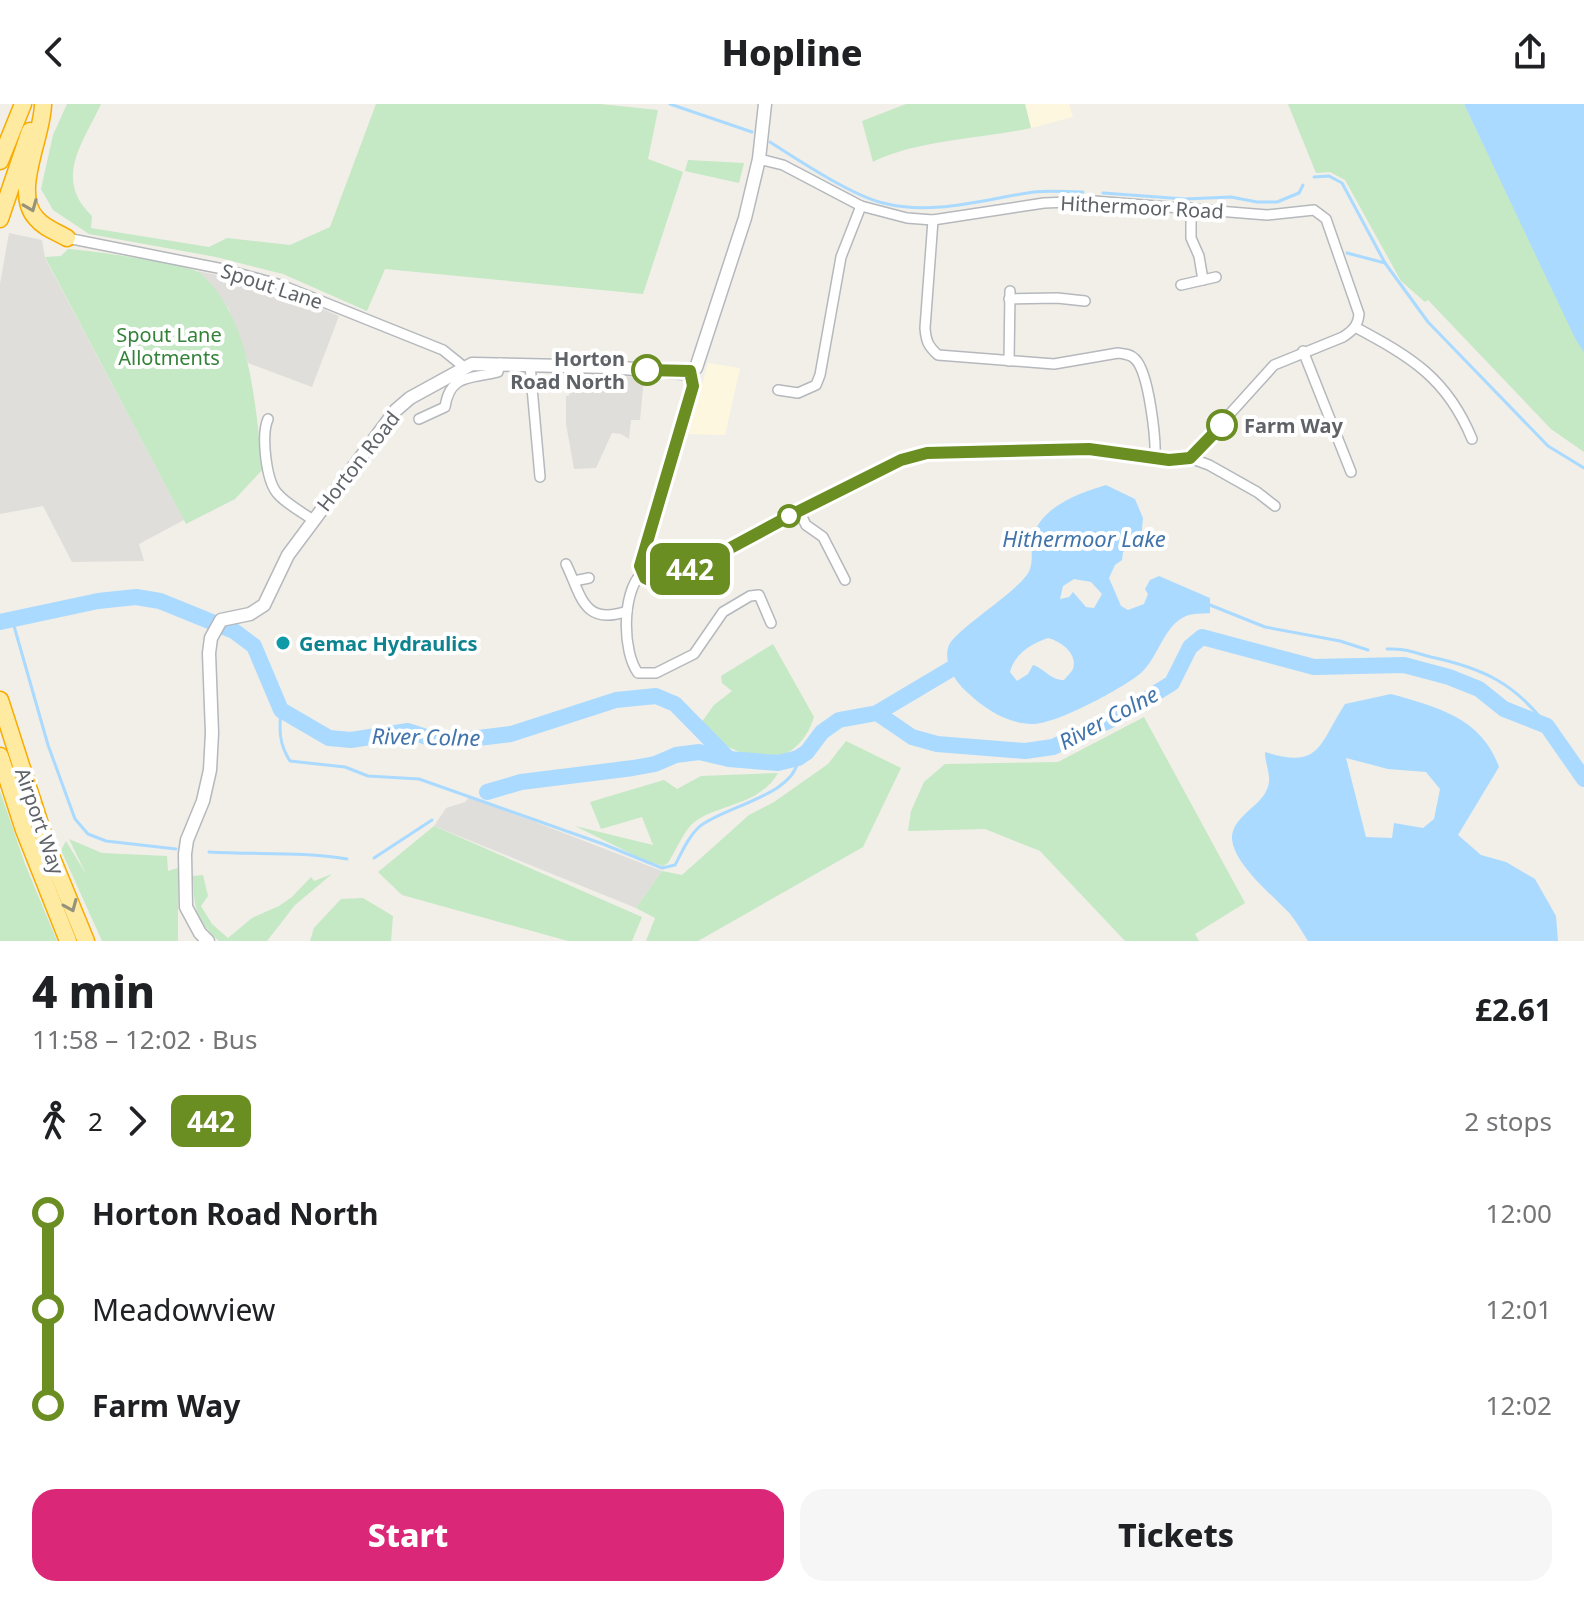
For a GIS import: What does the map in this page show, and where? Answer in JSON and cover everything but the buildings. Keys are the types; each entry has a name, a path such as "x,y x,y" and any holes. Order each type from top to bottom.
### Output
{"highway":[{"path":"0,135 14,104"},
{"path":"0,161 23,104"},
{"path":"0,219 42,104"},
{"path":"42,104 43,121 26,189 27,203 35,218 67,238"},
{"name":"Airport Way","path":"0,700 47,846 86,941"},
{"name":"Airport Way","path":"0,756 24,830 68,941"}],"street":[{"path":"765,104 759,159 745,218 699,362 690,371 693,386 640,566 645,578 656,583 667,582 901,460 934,451 1089,449 1169,460 1190,458 1257,492 1275,506"},
{"name":"Hithermoor Road","path":"759,159 783,165 861,206 907,218 933,220 1044,203 1094,201 1267,215 1314,210 1326,219 1359,314 1355,327"},
{"path":"778,390 798,393 816,385 841,257 861,206"},
{"path":"1191,208 1191,238 1199,256 1203,280"},
{"path":"933,220 926,340 938,355 1054,364 1128,354 1138,361 1143,374 1156,443 1155,458"},
{"name":"Spout Lane","path":"67,238 223,269 281,285 443,350 464,367"},
{"path":"1181,285 1216,277"},
{"path":"1009,361 1010,295 1071,303 1085,301"},
{"path":"1190,458 1274,365 1343,337 1355,327 1392,346 1428,371 1453,399 1472,439"},
{"path":"1303,351 1351,472"},
{"name":"Horton Road","path":"208,941 186,907 185,854 210,770 211,638 221,620 250,614 264,605 288,555 396,410 410,398 464,367 482,363 690,371"},
{"path":"419,419 445,407 447,393 454,384 471,376 498,372 500,363"},
{"path":"530,365 536,472"},
{"path":"268,419 264,429 271,482 278,495 313,520"},
{"path":"1203,447 1209,465"},
{"path":"799,511 806,525 823,537 845,580"},
{"path":"566,564 581,599 592,611 605,617 627,611"},
{"path":"641,574 634,583 627,611 632,659 638,673 656,673 694,654 723,612 750,596 759,595 771,623"},
{"path":"574,581 589,578"}],"shaded area":[{"path":"1025,104 1069,104 1073,117 1031,128"},
{"path":"9,233 42,240 45,258 184,520 139,544 144,561 72,562 43,506 0,514 0,284"},
{"path":"198,271 290,295 339,316 312,387 248,363 229,309"},
{"path":"708,363 740,368 725,435 688,434"},
{"path":"572,372 579,377 593,373 644,378 640,420 631,420 629,439 612,433 596,468 574,469 566,424 566,396 569,396"},
{"path":"470,796 662,871 636,908 434,826 446,808 465,802"}],"green space":[{"path":"67,104 101,104 80,147 73,175 80,202 92,216 91,228 209,247 227,238 290,245 330,227 376,104 600,104 658,110 648,159 683,172 643,294 385,269 367,311 283,274 216,257 89,234 53,210 41,189 53,135"},
{"path":"906,104 1025,104 1031,128 908,149 873,162 862,121"},
{"path":"1288,104 1464,104 1584,353 1584,452 1551,429 1428,300 1425,302 1401,281 1345,180 1330,172 1316,173"},
{"path":"688,160 744,163 739,183 685,171"},
{"name":"Spout Lane Allotments","path":"68,249 192,269 218,292 231,314 248,364 263,469 235,499 186,524 45,257 61,256"},
{"path":"773,644 814,717 802,741 793,749 773,757 761,757 730,748 698,727 714,705 732,691 722,683 721,676"},
{"path":"1144,717 1245,903 1195,934 1199,941 1125,941 1040,851 985,829 908,831 911,811 924,782 945,764 1058,762"},
{"path":"846,741 901,768 863,847 698,941 646,941 655,918 636,908 662,871 682,875 749,815 774,802 828,764"},
{"path":"778,773 759,793 700,818 691,825 668,863 663,866 575,826 653,845 642,817 601,829 590,802 664,780 677,789 701,776"},
{"path":"0,791 25,864 57,941 0,941"},
{"path":"434,826 642,917 632,941 568,941 402,895 378,872"},
{"path":"69,839 102,853 167,856 168,871 178,868 178,941 102,941 61,850 66,841 86,874"},
{"path":"332,874 295,905 267,941 219,941 200,919 195,904 193,876 203,875 208,896 201,906 212,924 228,938 252,918 292,897 311,877 314,881"},
{"path":"363,898 393,916 391,941 310,941 314,928 341,899"}],"water":[{"path":"1464,104 1584,104 1584,353 1574,336"},
{"name":"Hithermoor Lake","path":"1106,485 1135,499 1143,518 1141,540 1123,552 1122,560 1115,565 1109,578 1121,606 1128,610 1144,604 1148,594 1145,589 1150,580 1159,576 1210,598 1210,613 1189,615 1178,620 1141,673 1088,704 1043,723 1023,723 997,714 959,684 947,658 949,645 1029,572 1032,541 1042,519 1072,498","holes":["1074,579 1091,582 1102,594 1094,608 1086,607 1073,592 1069,597 1060,599 1063,586","1048,638 1063,645 1070,653 1074,663 1071,672 1064,680 1059,680 1033,665 1028,674 1017,681 1010,672 1019,655"]},
{"path":"1391,694 1456,717 1481,737 1499,767 1458,835 1481,855 1506,862 1535,879 1556,916 1558,941 1308,941 1291,915 1243,865 1232,841 1233,831 1267,790 1269,779 1265,752 1297,758 1308,755 1323,742 1345,704","holes":["1346,758 1388,769 1426,772 1440,789 1434,819 1423,828 1394,823 1392,838 1366,837"]}],"waterway":[{"path":"670,104 752,132"},
{"path":"770,142 856,193 902,207 959,205 1040,191 1083,192"},
{"path":"1314,177 1329,176 1342,183 1385,263 1428,322 1548,446 1584,468"},
{"path":"1103,193 1185,199 1231,197 1277,202 1299,193 1303,185"},
{"path":"1347,253 1385,263"},
{"name":"River Colne","path":"0,622 98,601 136,597 160,601 234,631 254,646 281,710 329,738 351,740 408,731 433,739 462,740 511,734 616,700 656,696 675,704 729,759"},
{"path":"1210,605 1265,627 1340,641 1368,650"},
{"name":"River Colne","path":"12,619 48,745 75,819 88,834 106,841 176,849"},
{"name":"River Colne","path":"877,713 912,737 937,744 1025,751 1053,747 1119,716 1172,683 1190,647 1202,637 1314,667 1404,665 1449,677 1479,689 1504,709 1547,726 1584,779"},
{"path":"1387,649 1409,651 1482,672 1510,688 1547,726"},
{"name":"River Colne","path":"487,792 521,782 655,764 676,755 699,752 729,759 778,763 798,758 807,752 822,732 839,720 877,713 951,669"},
{"path":"281,710 281,737 290,761 345,767 368,776 419,779 662,868 675,865 699,827 785,782 794,771 798,758"},
{"name":"River Colne","path":"374,858 432,820"},
{"name":"River Colne","path":"209,852 296,854 347,859"}],"bus line":[{"name":"442","path":"647,370 690,371 693,386 640,566 641,574 656,583 667,582 901,460 934,451 1089,449 1174,460 1190,458 1222,425"}],"place":[{"name":"Horton Road North","path":"647,370"},
{"name":"Farm Way","path":"1222,425"},
{"name":"Gemac Hydraulics","path":"283,643"}]}
